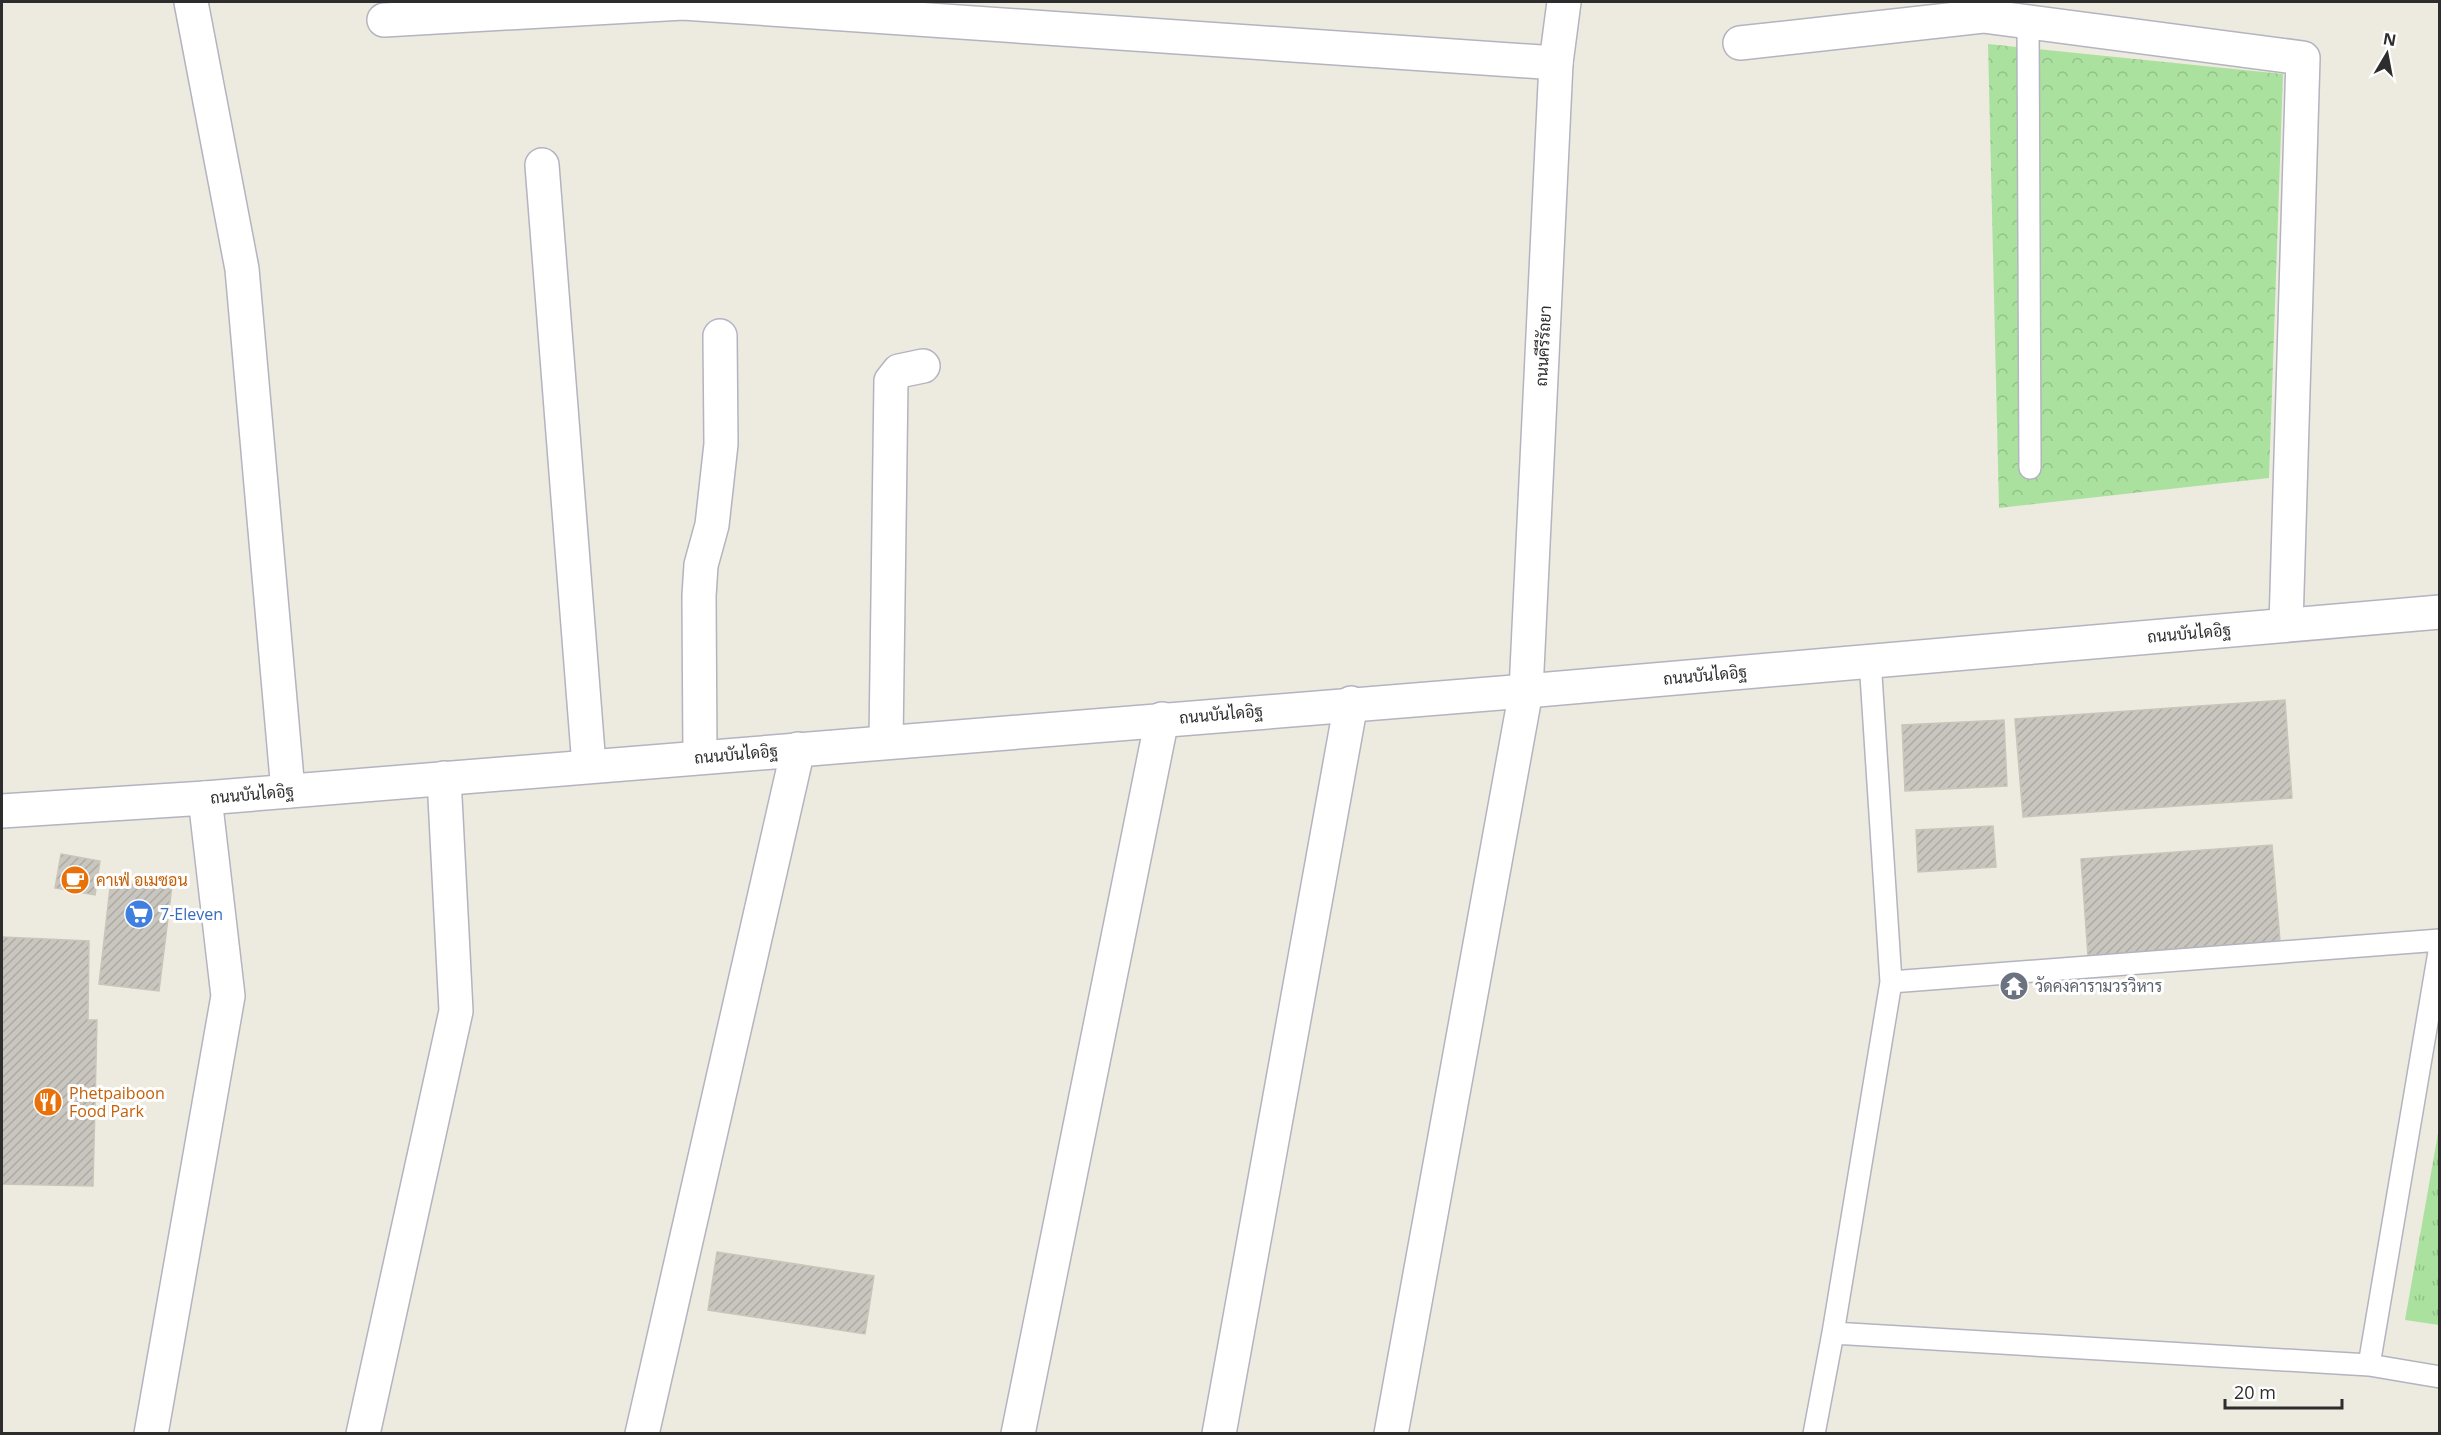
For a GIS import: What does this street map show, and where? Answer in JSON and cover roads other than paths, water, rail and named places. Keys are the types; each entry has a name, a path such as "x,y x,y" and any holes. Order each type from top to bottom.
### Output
{"street":[{"path":"191,2 242,269 288,791"},
{"name":"ถนนคีรีรัถยา","path":"1392,1434 1527,691 1556,63 1564,2"},
{"path":"384,20 457,9 683,3 1556,63"},
{"path":"1740,43 1983,16 2303,58 2286,625"},
{"path":"542,165 589,766"},
{"path":"700,757 700,585 701,565 712,525 721,444 720,336"},
{"path":"886,742 891,381 899,371 923,366"},
{"name":"ถนนบันไดอิฐ","path":"2,811 205,798 1527,691 2439,612"},
{"path":"1219,1434 1351,704"},
{"path":"1018,1434 1162,719"},
{"path":"642,1434 798,749"},
{"path":"363,1434 456,1011 444,778"},
{"path":"151,1434 228,996 205,798"}],"lane":[{"path":"2028,22 2030,468"},
{"path":"1814,1434 1891,982 1870,660"},
{"path":"1891,982 2439,940"},
{"path":"2370,1365 2439,946"},
{"path":"1833,1333 2370,1365 2439,1377"}],"place":[{"name":"คาเฟ่ อเมซอน","path":"75,880"},
{"name":"7-Eleven","path":"139,914"},
{"name":"วัดคงคารามวรวิหาร","path":"2014,986"},
{"name":"Phetpaiboon Food Park","path":"48,1102"}]}
